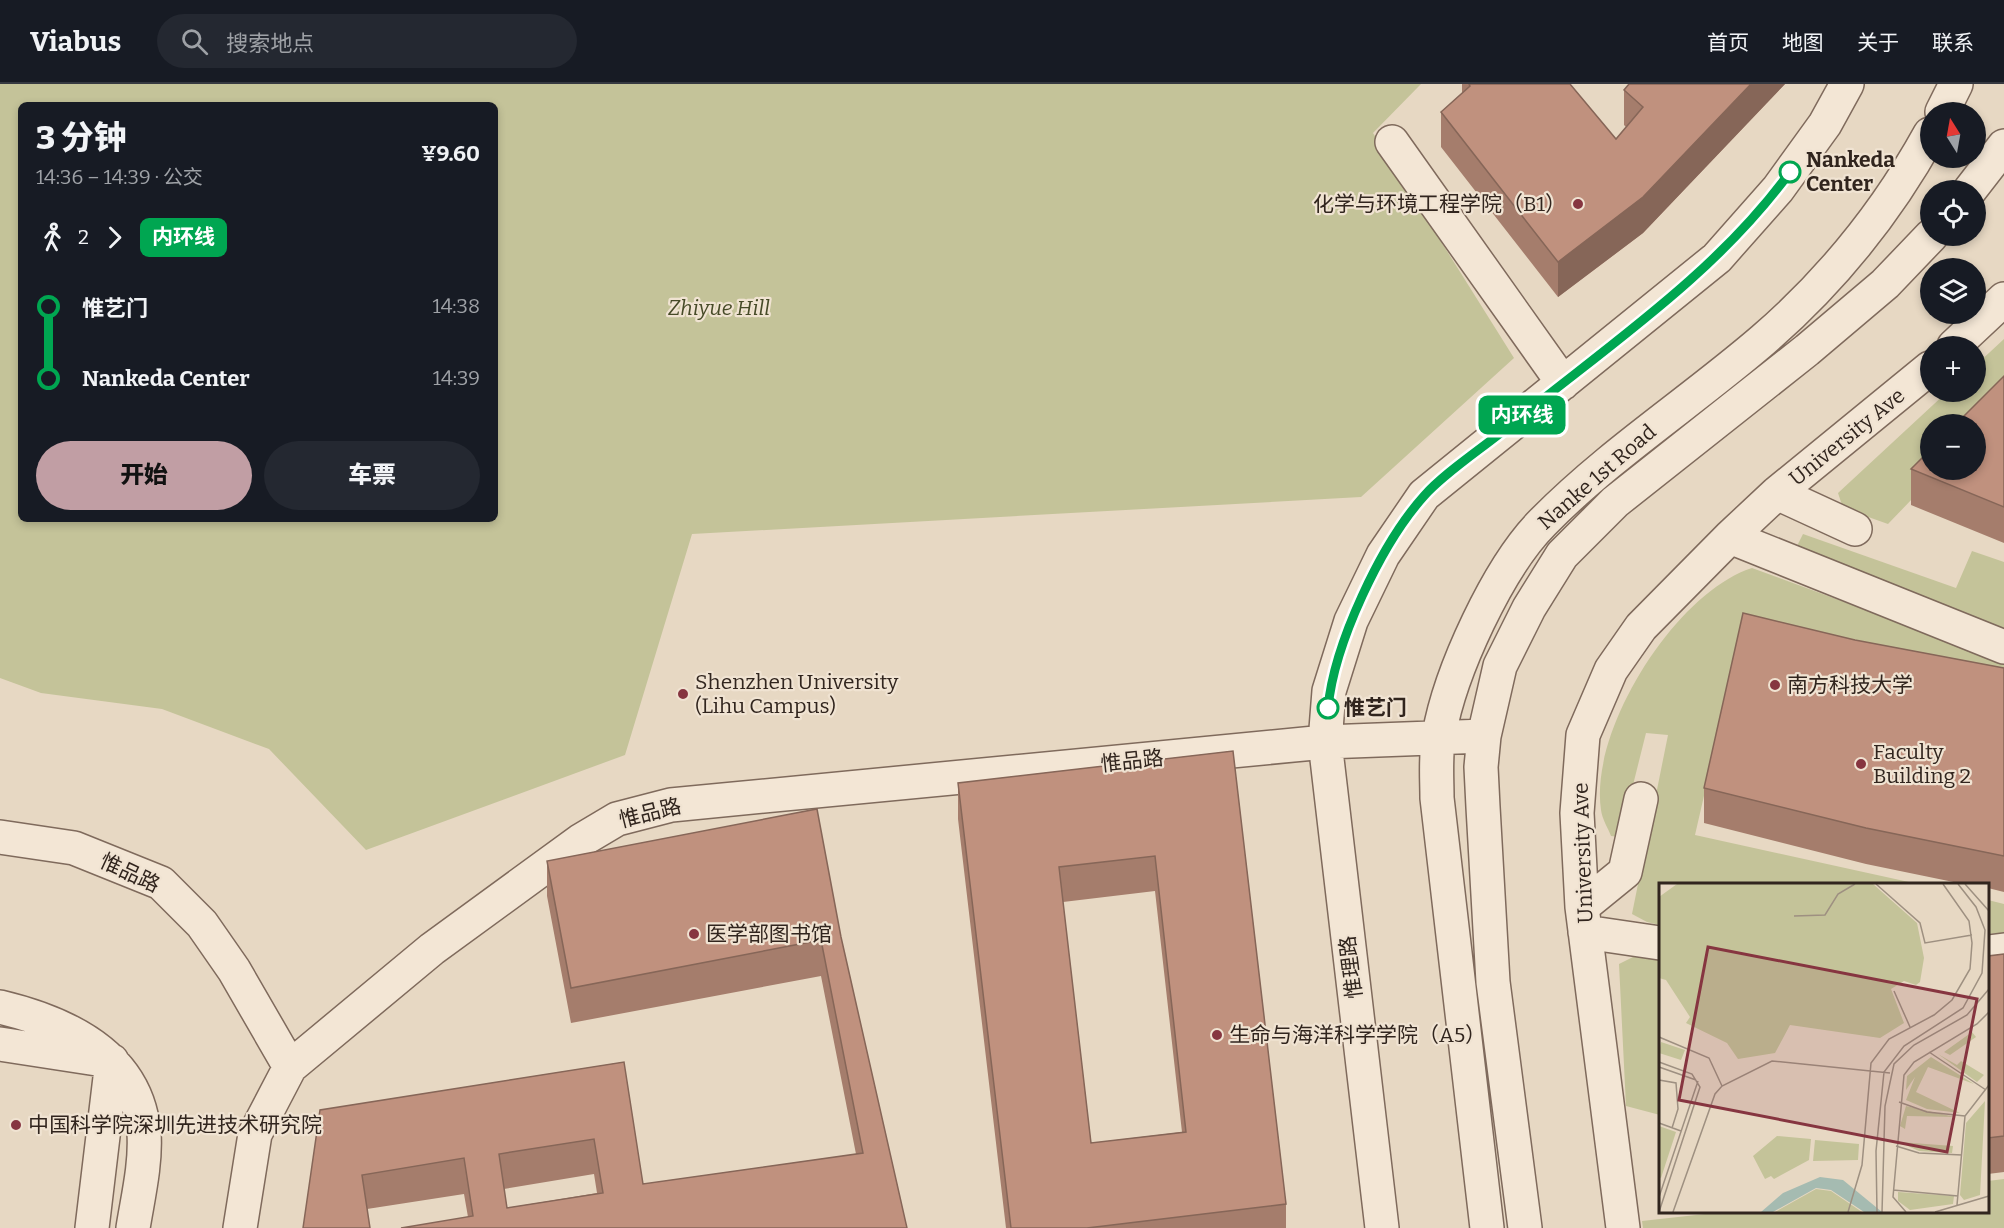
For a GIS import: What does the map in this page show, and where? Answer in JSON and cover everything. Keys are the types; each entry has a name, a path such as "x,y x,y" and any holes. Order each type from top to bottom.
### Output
{"street":[{"name":"惟理路","path":"1382,1228 1325,742 1329,691 1351,621 1383,555 1424,495 1718,258 1778,189 1825,124 1848,84"},
{"path":"1947,102 1956,84"},
{"path":"1392,141 1563,383"},
{"path":"1979,180 2004,147"},
{"name":"Nanke 1st Road","path":"1487,1228 1437,798 1438,736 1454,674 1507,569 1541,523 1595,474 1763,340 1816,289 1866,232 1920,152"},
{"name":"Nanke 1st Road","path":"1525,1228 1493,982 1482,787 1484,736 1500,666 1529,608 1562,555 1615,502 1807,350 1885,284 1921,246"},
{"path":"1965,336 2004,299"},
{"name":"University Ave","path":"1623,1228 1584,919 1577,813 1583,735 1611,670 1641,627 1730,537 1778,493 1920,376"},
{"path":"1778,493 1855,530"},
{"path":"1730,537 2004,647"},
{"name":"惟品路","path":"0,837 74,848 161,883 202,924 234,970 290,1067 432,949 579,841 617,819 671,806 1325,742 1484,736"},
{"path":"1641,799 1625,872 1584,919 1659,943"},
{"path":"1989,952 2004,950"},
{"path":"0,1007 59,1024 84,1038 112,1061 130,1086 139,1107 144,1132 144,1153 134,1228"},
{"path":"0,1044 112,1061"},
{"path":"92,1228 112,1061"},
{"path":"240,1228 255,1134 290,1067"}],"green space":[{"name":"Zhiyue Hill","path":"0,84 1421,84 1373,133 1514,358 1361,497 692,534 625,755 366,850 269,749 162,709 41,693 0,678"},
{"path":"2004,339 2004,403 1986,416 1986,414 1923,414 1936,402 1986,402 1986,356"},
{"path":"1920,417 1920,480 1930,480 1888,524 1843,508 1838,493"},
{"path":"1803,534 1956,588 1972,551 2004,562 2004,635 1794,552"},
{"path":"1752,568 2004,661 2004,695 1740,639 1695,835 1913,883 1659,883 1659,925 1647,922 1632,914 1668,735 1646,733 1620,837 1611,836 1601,810 1601,778 1609,742 1623,705 1643,668 1668,634 1695,605 1723,582"},
{"path":"1989,900 2004,904 2004,933 1989,934"},
{"path":"1639,954 1659,958 1659,1115 1626,1106 1619,964"},
{"path":"2004,1179 2004,1228 1643,1228 1642,1221 1714,1213 1989,1213 1989,1181"}],"building":[{"name":"化学与环境工程学院（B1）","path":"1469,84 1570,84 1616,139 1643,107 1624,90 1629,84 1751,84 1643,197 1558,262 1441,112 1470,86"},
{"path":"2004,376 2004,507 1938,480 1986,480 1986,414 1966,414 1978,402 1986,402 1986,394"},
{"path":"1920,460 1920,473 1911,469"},
{"name":"Faculty Building 2","path":"1743,613 1855,640 2004,668 2004,856 1866,828 1704,788"},
{"name":"生命与海洋科学学院（A5）","path":"1233,751 1286,1204 1087,1228 1011,1228 958,783","holes":["1155,856 1186,1132 1091,1143 1059,867"]},
{"path":"817,809 841,937 907,1228 401,1228 473,1216 464,1158 362,1175 370,1228 303,1228 320,1110 624,1062 643,1184 863,1153 821,940 571,988 547,861","holes":["594,1139 603,1193 507,1208 499,1154"]},
{"path":"2004,954 2004,1136 1989,1138 1989,956"}],"bus line":[{"name":"内环线","path":"1328,708 1329,691 1351,621 1383,555 1424,495 1718,258 1790,172"}],"place":[{"name":"Nankeda Center","path":"1790,172"},
{"name":"化学与环境工程学院（B1）","path":"1578,204"},
{"name":"南方科技大学","path":"1775,685"},
{"name":"Shenzhen University (Lihu Campus)","path":"683,694"},
{"name":"惟艺门","path":"1328,708"},
{"name":"Faculty Building 2","path":"1861,764"},
{"name":"医学部图书馆","path":"694,934"},
{"name":"生命与海洋科学学院（A5）","path":"1217,1035"},
{"name":"中国科学院深圳先进技术研究院","path":"16,1125"}]}
